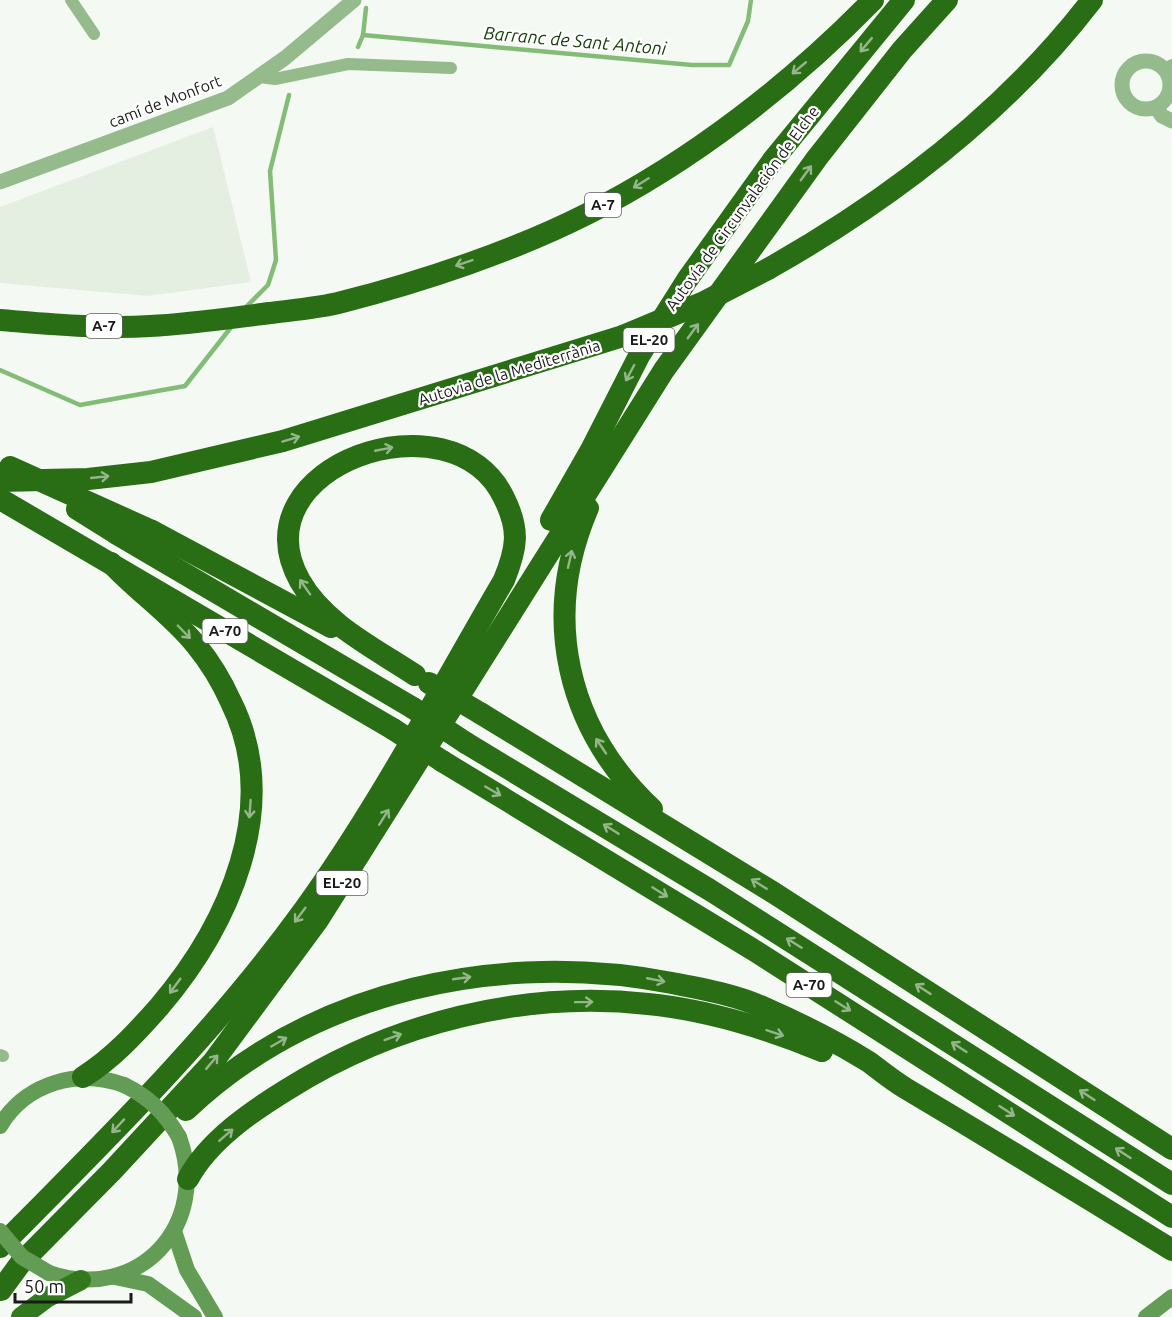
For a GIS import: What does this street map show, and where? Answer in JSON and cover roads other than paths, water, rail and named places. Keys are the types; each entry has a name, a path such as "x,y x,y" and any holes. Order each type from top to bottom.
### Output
{"highway":[{"name":"A-7","path":"0,320 70,325 148,326 209,321 340,303 405,284 523,242 587,214 717,134 800,68 873,0"},
{"name":"Autovía de Circunvalación de Elche","path":"422,707 486,630 591,450 639,356 687,280 773,160 904,0"},
{"name":"Autovía de Circunvalación de Elche","path":"624,432 664,370 817,158 895,59 948,0"},
{"name":"Autovia de la Mediterrània","path":"3,469 88,479 151,472 261,447 622,336 702,303 827,236 918,171 994,106 1076,22 1092,0"},
{"path":"624,432 574,541 568,569 564,642 576,692 594,736 635,793 682,836"},
{"name":"EL-20","path":"0,1290 20,1264 112,1171 213,1062 265,994 318,920 624,432"},
{"path":"422,679 342,626 317,604 300,581 290,557 288,535 293,518 312,485 328,470 345,460 397,446 447,450 468,458 489,474 513,516 516,537 514,555 504,580 422,707"},
{"name":"A-70","path":"3,469 422,707 466,743 710,890 1172,1184"},
{"path":"3,469 152,531 240,576 422,679 682,836 1172,1149"},
{"name":"A-70","path":"0,499 393,729 742,943 1172,1217"},
{"path":"83,1077 97,1068 146,1021 197,954 237,878 251,809 251,775 244,737 232,704 218,678 195,643 136,590 111,563"},
{"name":"EL-20","path":"0,1247 169,1072 242,991 304,910 354,834 422,707"},
{"path":"0,1290 21,1275 160,1136 225,1077 256,1056 325,1019 363,1003 457,979 523,971 594,971 720,993 765,1008 867,1061 900,1085 1172,1250"},
{"path":"188,1179 197,1162 253,1113 296,1083 338,1060 421,1027 495,1010 544,1003 646,1003 719,1017 786,1037 900,1085"},
{"path":"21,1317 48,1297 81,1280"}],"main road":[{"path":"0,1126 18,1103 55,1082 83,1077 104,1079 124,1085 151,1100 167,1117 179,1137 188,1179 185,1206 174,1231 165,1243 142,1264 114,1277"},
{"path":"0,1105 18,1103"},
{"path":"0,1231 22,1257 49,1273 81,1280 114,1277 148,1284 194,1317"},
{"path":"174,1231 187,1270 215,1317"},
{"path":"1146,1317 1172,1297"}],"street":[{"path":"71,0 94,34"},
{"name":"camí de Monfort","path":"0,182 228,98 354,0"},
{"path":"1165,105 1141,108 1134,105 1124,94 1123,79 1131,66 1144,61 1168,67 1170,83 1165,105 1162,116 1172,121"},
{"path":"259,76 275,79 348,64 451,68"}],"waterway":[{"name":"Barranc de Sant Antoni","path":"358,47 363,35 692,65 729,65 748,21 751,0"},
{"path":"363,35 366,8"},
{"name":"Barranc de Sant Antoni","path":"246,307 268,285 276,260 270,171 289,95"},
{"name":"Barranc de Sant Antoni","path":"0,370 80,405 185,386 232,326"}]}
